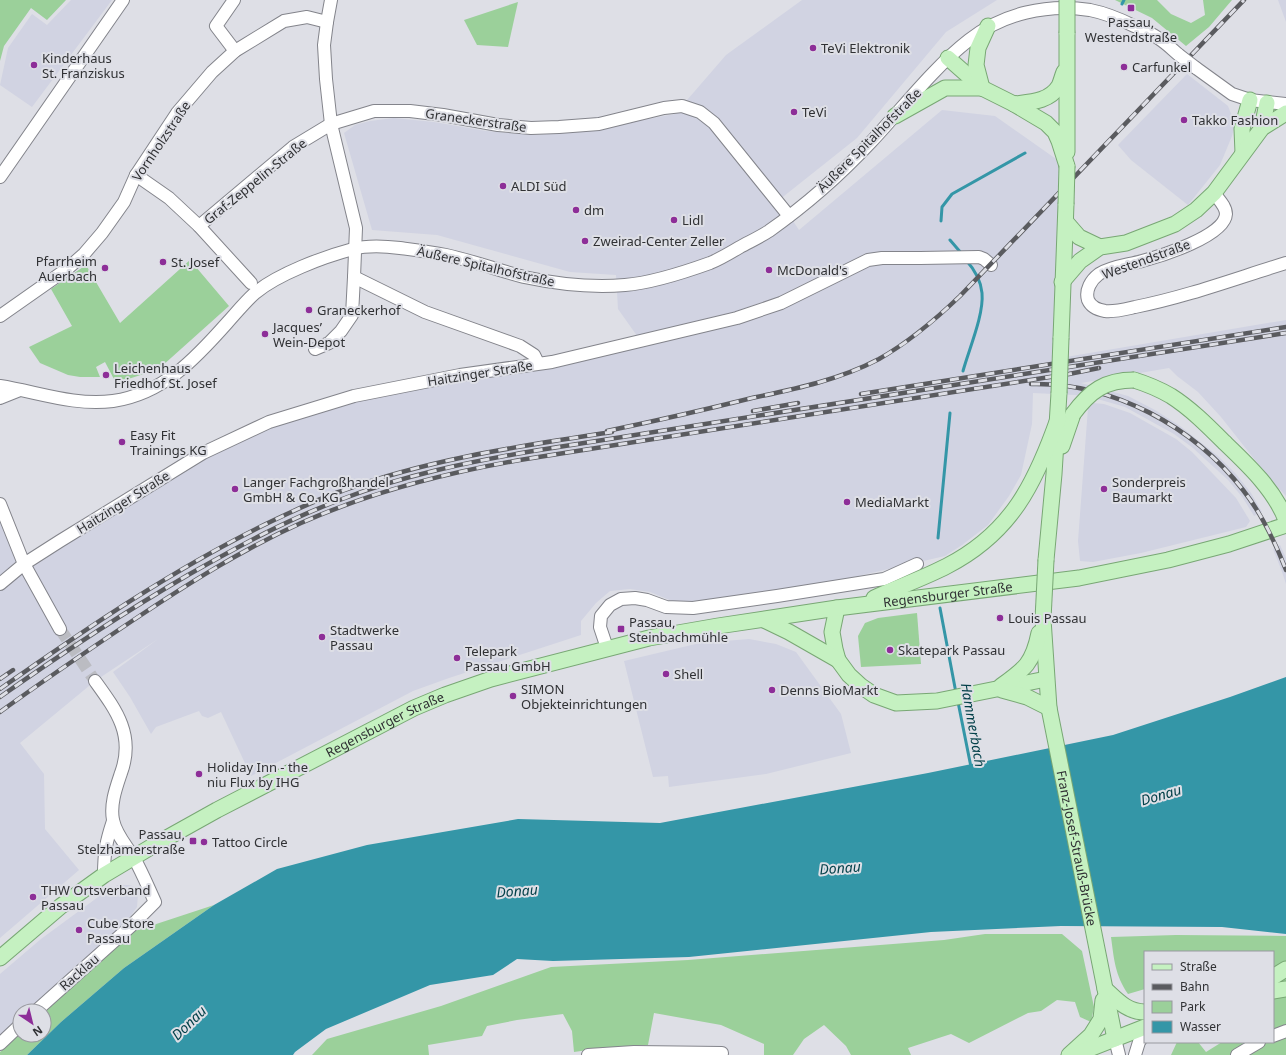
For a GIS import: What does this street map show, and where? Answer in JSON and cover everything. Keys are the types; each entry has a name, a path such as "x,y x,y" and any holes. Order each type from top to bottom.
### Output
{"main road":[{"path":"998,689 1023,670 1036,650 1043,619 1046,560 1058,419 1062,282 1066,222 1066,0"},
{"path":"982,88 976,65 978,48 988,26"},
{"path":"948,58 982,88 1014,104 1046,123 1055,132 1067,166"},
{"path":"1014,104 1039,101 1051,95 1058,87 1066,67"},
{"path":"895,116 946,88 982,88"},
{"path":"1243,153 1242,129 1250,100"},
{"path":"1262,128 1267,103"},
{"path":"1062,282 1080,261 1100,247 1126,244 1174,224 1196,210 1214,193 1262,128 1286,113"},
{"path":"1066,222 1079,237 1100,247"},
{"path":"1054,474 1067,430 1073,414 1081,402 1100,387 1112,382 1134,380 1155,387 1191,410 1252,470 1273,497 1286,520"},
{"path":"861,604 947,566 976,548 999,528 1018,507 1028,490 1045,455 1058,419"},
{"name":"Regensburger Straße","path":"0,958 61,906 104,876 217,810 414,708 444,695 491,679 606,648 702,628 764,620 861,604 1079,578 1175,558 1229,544 1286,525"},
{"path":"837,608 832,632 834,649 838,660 849,675 861,686 874,695 896,703 937,701 1046,679"},
{"name":"Franz-Josef-Strauß-Brücke","path":"1043,619 1049,708 1115,1039"},
{"path":"764,620 789,632 838,660"},
{"path":"998,689 1027,697 1049,708"},
{"path":"1274,976 1286,969"},
{"path":"1105,989 1125,1007 1138,1012 1144,1012"},
{"path":"1069,1055 1091,1035 1101,1019 1105,989"},
{"path":"1274,991 1286,990"},
{"path":"1074,1055 1144,1027"}],"street":[{"path":"0,176 124,0"},
{"path":"234,0 216,26 235,51"},
{"path":"315,349 329,343 341,331 352,316 354,277 356,228 331,124 326,79 324,45 332,0"},
{"name":"Äußere Spitalhofstraße","path":"0,386 21,389 68,400 86,402 112,401 132,397 169,379 182,369 202,351 244,304 258,291 287,274 355,248 389,246 422,250 547,281 603,286 628,285 675,274 713,262 768,232 823,189 868,145 948,58 970,39 988,26 1008,17 1031,11 1056,8 1088,10 1123,21 1157,36 1215,83 1232,94 1250,100 1286,104"},
{"name":"Vornholzstraße","path":"0,316 67,268 84,254 102,234 124,202 136,175 177,113 212,72 235,51 284,21 307,17 327,22"},
{"name":"Graneckerstraße","path":"331,124 374,111 410,111 443,115 498,125 532,128 559,127 599,124 664,108 682,106 700,112 714,123 789,216"},
{"name":"Graf-Zeppelin-Straße","path":"199,226 293,147 331,124"},
{"path":"136,175 169,198 199,226 251,283"},
{"name":"Westendstraße","path":"1214,193 1223,204 1226,214 1222,224 1214,232 1184,248 1144,261 1110,269 1099,274 1090,285 1087,292 1088,301 1093,306 1105,311 1150,304 1286,263"},
{"name":"Haitzinger Straße","path":"0,584 24,564 203,453 269,422 354,396 460,375 552,362 737,318 781,303 868,260 882,258 979,257 991,265"},
{"path":"354,277 425,312 520,346 534,355 538,363"},
{"path":"0,398 21,389"},
{"path":"0,504 24,564 60,629"},
{"name":"Regensburger Straße","path":"606,648 600,628 601,616 610,606 621,599 635,598 647,600 666,607 693,608 884,579 917,564"},
{"path":"95,680 112,705 125,734 127,751 122,771 115,788 112,807 113,822 104,856 104,876"},
{"path":"113,822 133,858"},
{"name":"Racklau","path":"45,1003 131,926 155,902 133,858"},
{"path":"1274,1036 1286,1031"},
{"path":"0,1044 12,1033"},
{"path":"1136,1055 1139,1042 1144,1034"},
{"path":"1115,1039 1118,1055"},
{"path":"1238,1055 1257,1043"},
{"path":"588,1055 634,1052 722,1053"}],"shaded area":[{"name":"Kinderhaus St. Franziskus","path":"71,0 112,0 32,107 0,85 8,48 32,14 47,25"},
{"path":"802,0 997,0 946,32 857,138 779,200 799,230 942,110 995,116 1066,166 1060,358 1286,320 1286,496 1270,479 1221,417 1198,392 1169,368 1081,383 1128,396 1155,410 1180,426 1218,456 1236,474 1251,493 1262,512 1254,516 1243,498 1228,480 1193,448 1174,434 1125,407 1101,400 1075,395 1033,393 1032,424 1021,475 1009,496 988,525 945,556 845,579 698,603 672,601 650,592 630,589 610,591 596,603 581,621 581,635 413,691 251,776 221,712 208,718 202,716 199,711 156,727 151,734 130,697 113,672 158,639 95,681 20,743 44,774 45,829 79,870 0,938 0,515 25,564 221,443 339,399 640,340 618,309 616,275 570,272 437,235 372,230 344,133 355,125 370,121 394,118 434,122 486,131 535,135 575,132 675,114 726,55"},
{"path":"1278,0 1286,0 1286,22"},
{"path":"1187,74 1228,106 1235,124 1232,136 1220,165 1188,205 1131,160 1118,145"},
{"path":"1093,403 1104,404 1130,413 1176,439 1192,452 1236,498 1250,521 1246,527 1141,553 1093,562 1080,561 1078,541 1088,408"},
{"path":"1280,545 1286,558 1286,584 1273,549"},
{"path":"749,639 776,644 796,652 841,714 851,753 766,774 669,787 668,776 653,777 624,661 700,643"},
{"path":"118,885 128,885 133,886 138,894 137,907 125,924 41,1003 12,1003 12,1030 0,1041 0,974 41,939 109,889"}],"green space":[{"path":"0,0 66,0 47,20 31,8 4,46 0,61"},
{"path":"1115,0 1157,0 1171,14 1191,23 1205,15 1203,0 1232,0 1209,27 1186,46 1152,18"},
{"path":"518,2 508,47 477,45 464,20"},
{"path":"190,260 229,306 156,370 116,383 105,362 96,367 100,377 80,377 68,375 40,363 29,347 72,326 51,289 86,265 120,323"},
{"name":"Skatepark Passau","path":"917,613 921,664 861,667 858,636 865,623 878,618"},
{"path":"214,905 124,968 52,1031 52,1005 135,931"},
{"path":"985,934 1062,934 1082,951 1094,1007 1091,1022 1080,1017 1075,1002 1057,1000 1041,1011 1028,1013 969,1043 951,1034 908,1048 911,1055 851,1055 846,1046 824,1025 804,1039 793,1055 764,1055 764,1044 721,1025 654,1013 648,1045 602,1048 574,1052 572,1031 563,1014 517,1020 487,1026 482,1036 428,1045 429,1055 312,1055 327,1039 441,1006 551,967 688,960 944,940"},
{"path":"1176,935 1286,936 1286,1055 1171,1055 1177,1043 1199,1043 1206,1052 1220,1043 1274,1043 1274,951 1144,951 1144,989 1128,994 1120,980 1114,960 1111,937"},
{"path":"12,1041 12,1043 39,1043 27,1055 0,1055 0,1052"}],"water":[{"name":"Donau","path":"1286,677 1286,934 1222,927 1061,926 931,932 689,957 553,961 517,959 493,975 430,985 326,1029 293,1055 27,1055 39,1043 52,1043 52,1031 124,968 214,905 277,869 367,845 518,819 660,823 928,773 1113,735"}],"waterway":[{"name":"Hammerbach","path":"1122,4 1124,0"},
{"name":"Hammerbach","path":"941,221 942,207 952,194 1025,153"},
{"name":"Hammerbach","path":"950,240 962,254"},
{"name":"Hammerbach","path":"963,371 976,332 982,302 982,293 979,280 966,260"},
{"name":"Hammerbach","path":"938,538 950,413"},
{"name":"Hammerbach","path":"940,608 956,693"},
{"name":"Hammerbach","path":"958,702 971,767"}],"tunnel":[{"path":"60,629 95,681"}],"railway":[{"path":"607,431 817,383 864,366 879,359 901,345 931,322 960,296 1244,0"},
{"path":"861,394 1286,327"},
{"path":"0,697 116,619 164,589 226,554 304,514 391,482 461,465 533,451 1286,333"},
{"path":"0,712 65,666 152,608 235,556 301,523 356,501 384,492 497,464 1069,374 1099,368"},
{"path":"1031,384 1062,385 1092,391 1121,400 1176,428 1201,447 1223,467 1250,499 1268,528 1286,570"},
{"path":"753,411 798,403"},
{"path":"0,689 99,621 166,579 235,540 315,501 375,480 442,462 510,448 612,432"},
{"path":"0,679 13,670"}],"place":[{"name":"Passau, Westendstraße","path":"1131,8"},
{"name":"TeVi Elektronik","path":"813,48"},
{"name":"Kinderhaus St. Franziskus","path":"34,65"},
{"name":"Carfunkel","path":"1124,67"},
{"name":"TeVi","path":"794,112"},
{"name":"Takko Fashion","path":"1184,120"},
{"name":"ALDI Süd","path":"503,186"},
{"name":"dm","path":"576,210"},
{"name":"Lidl","path":"674,220"},
{"name":"Zweirad-Center Zeller","path":"585,241"},
{"name":"St. Josef","path":"163,262"},
{"name":"Pfarrheim Auerbach","path":"105,268"},
{"name":"McDonald's","path":"769,270"},
{"name":"Graneckerhof","path":"309,310"},
{"name":"Jacques’ Wein-Depot","path":"265,334"},
{"name":"Leichenhaus Friedhof St. Josef","path":"106,375"},
{"name":"Easy Fit Trainings KG","path":"122,442"},
{"name":"Langer Fachgroßhandel GmbH & Co. KG","path":"235,489"},
{"name":"Sonderpreis Baumarkt","path":"1104,489"},
{"name":"MediaMarkt","path":"847,502"},
{"name":"Louis Passau","path":"1000,618"},
{"name":"Passau, Steinbachmühle","path":"621,629"},
{"name":"Stadtwerke Passau","path":"322,637"},
{"name":"Skatepark Passau","path":"890,650"},
{"name":"Telepark Passau GmbH","path":"457,658"},
{"name":"Shell","path":"666,674"},
{"name":"Denns BioMarkt","path":"772,690"},
{"name":"SIMON Objekteinrichtungen","path":"513,696"},
{"name":"Holiday Inn - the niu Flux by IHG","path":"199,774"},
{"name":"Passau, Stelzhamerstraße","path":"193,841"},
{"name":"Tattoo Circle","path":"204,842"},
{"name":"THW Ortsverband Passau","path":"33,897"},
{"name":"Cube Store Passau","path":"79,930"}]}
